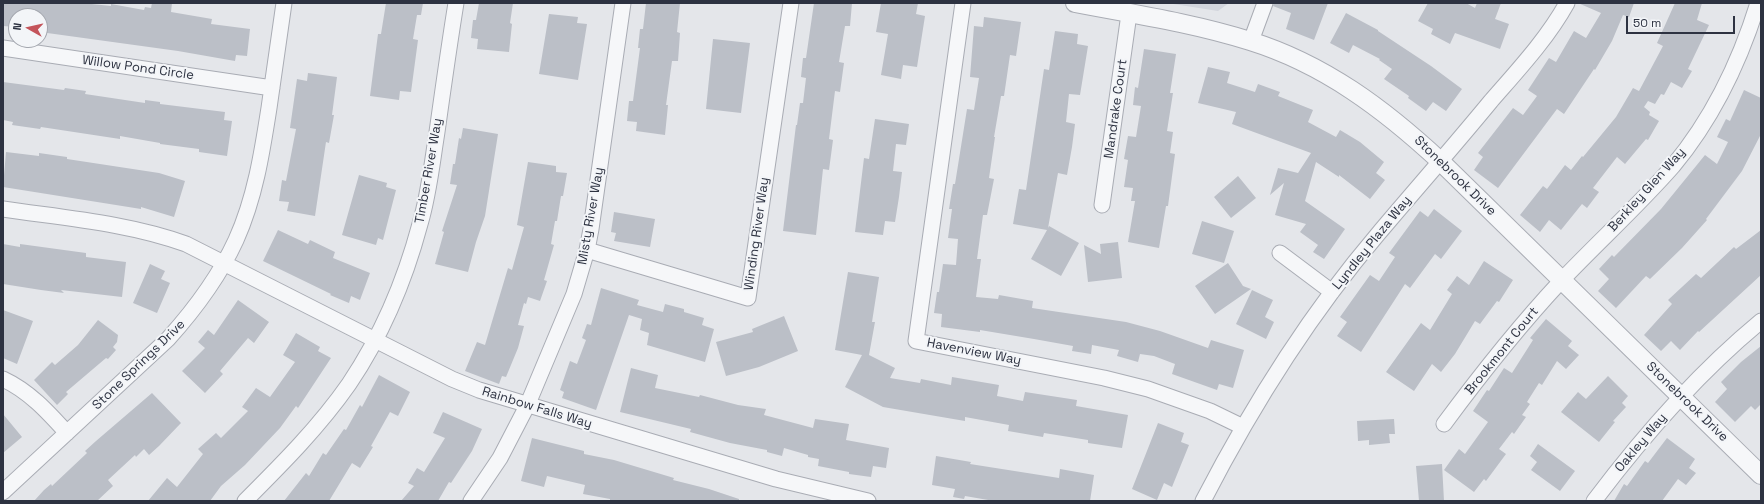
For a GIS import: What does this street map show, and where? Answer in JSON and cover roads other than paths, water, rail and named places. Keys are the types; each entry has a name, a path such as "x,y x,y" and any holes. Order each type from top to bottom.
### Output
{"street":[{"name":"Stone Springs Drive","path":"3,492 168,339 192,312 224,263 250,206 261,165 284,3"},
{"name":"Timber River Way","path":"245,501 291,455 322,420 349,383 375,340 393,302 407,267 421,223 429,187 456,3"},
{"name":"Misty River Way","path":"472,501 500,458 527,406 574,294 587,250 623,3"},
{"name":"Winding River Way","path":"587,250 748,298 791,3"},
{"name":"Havenview Way","path":"963,3 916,341 1104,378 1148,389 1210,411 1243,426"},
{"name":"Stonebrook Drive","path":"1075,3 1210,30 1251,41 1287,55 1312,67 1358,93 1385,112 1410,133 1761,474"},
{"path":"1251,41 1265,3"},
{"name":"Lyndley Plaza Way","path":"1203,501 1243,426 1275,375 1332,292 1377,235 1540,44 1567,3"},
{"name":"Berkley Glen Way","path":"1562,280 1652,189 1674,164 1698,132 1715,104 1737,61 1758,3"},
{"name":"Mandrake Court","path":"1102,205 1129,14"},
{"name":"Willow Pond Circle","path":"3,48 272,88"},
{"path":"3,209 132,228 159,234 186,244 224,263"},
{"path":"1280,253 1332,292"},
{"name":"Rainbow Falls Way","path":"224,263 466,385 527,406 776,479 868,501"},
{"name":"Brookmont Court","path":"1444,424 1488,364 1562,280"},
{"name":"Oakley Way","path":"1594,501 1643,439 1681,397 1717,361 1761,321"},
{"path":"3,379 28,394 43,407 67,433"}]}
